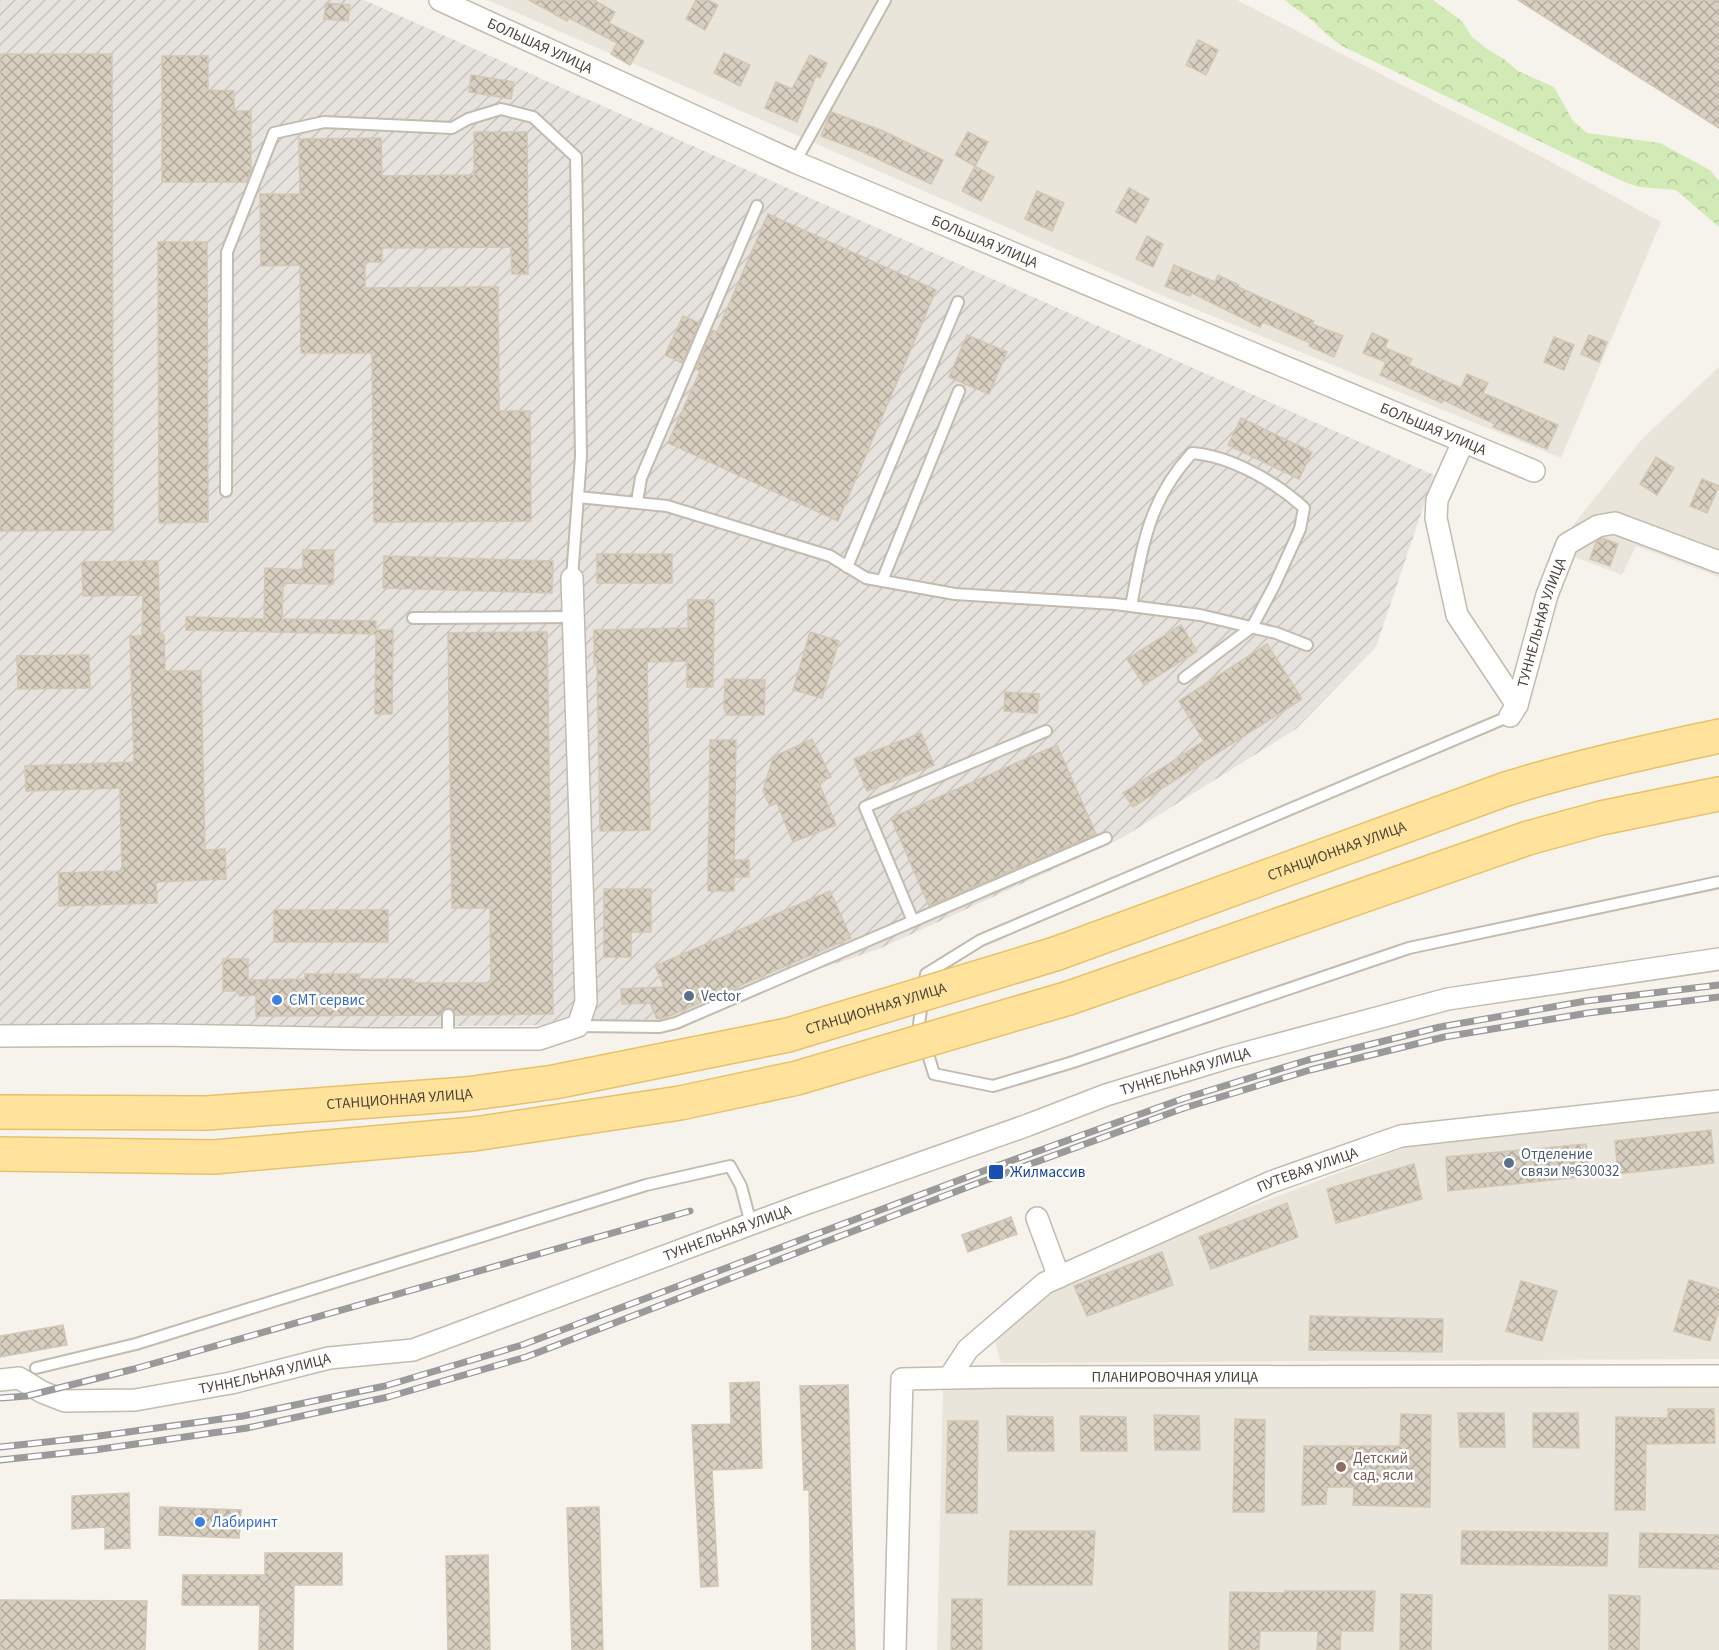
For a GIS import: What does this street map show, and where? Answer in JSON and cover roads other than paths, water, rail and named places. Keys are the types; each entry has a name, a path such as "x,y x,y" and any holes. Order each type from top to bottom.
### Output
{"main road":[{"name":"СТАНЦИОННАЯ УЛИЦА","path":"0,1112 207,1113 466,1094 554,1082 788,1035 1054,954 1506,789 1607,760 1719,736"},
{"path":"0,1154 214,1157 474,1134 680,1102 785,1081 1069,998 1563,827 1719,794"}],"street":[{"name":"БОЛЬШАЯ УЛИЦА","path":"440,0 795,162 1534,471"},
{"path":"1463,442 1437,500 1436,518 1457,615 1514,711"},
{"name":"ТУННЕЛЬНАЯ УЛИЦА","path":"1514,711 1546,595 1567,544 1598,526 1615,523 1719,562"},
{"path":"0,1036 160,1035 539,1039 578,1026 586,1002 572,578"},
{"name":"ТУННЕЛЬНАЯ УЛИЦА","path":"0,1380 19,1378 42,1392 65,1401 135,1400 231,1383 329,1358 413,1350 1106,1095 1227,1058 1448,999 1719,959"},
{"name":"ПУТЕВАЯ УЛИЦА","path":"949,1378 968,1349 1045,1283 1271,1182 1401,1136 1719,1101"},
{"path":"1037,1218 1059,1277"},
{"name":"ПЛАНИРОВОЧНАЯ УЛИЦА","path":"895,1650 902,1379 1719,1376"}],"lane":[{"path":"795,162 885,0"},
{"path":"226,491 227,252 274,133 324,122 452,128 468,119 501,109 533,117 576,157 581,456 572,578"},
{"path":"637,501 641,478 757,206"},
{"path":"847,567 958,302"},
{"path":"882,581 959,391"},
{"path":"1131,606 1154,508 1175,472 1192,453 1209,454 1237,465 1288,492 1304,508 1300,529 1252,627 1184,678"},
{"path":"578,496 666,506 830,556 866,578 955,594 1131,606 1200,615 1276,633 1307,645"},
{"path":"413,618 573,617"},
{"path":"1514,711 981,940 926,974 919,1024 934,1074 993,1086 1073,1062 1409,948 1719,882"},
{"path":"913,921 865,807 1046,731"},
{"path":"578,1026 660,1027 676,1023 1106,838"},
{"path":"448,1014 448,1039"},
{"path":"36,1368 136,1344 646,1185 730,1166 741,1186 751,1224"}],"railway":[{"path":"0,1447 243,1416 385,1386 522,1345 994,1167 1182,1099 1308,1060 1440,1027 1586,1001 1719,985"},
{"path":"0,1460 94,1450 247,1428 388,1397 526,1357 973,1185 1184,1108 1310,1070 1444,1037 1588,1013 1719,997"},
{"path":"0,1398 27,1396 134,1369 690,1211"}],"place":[{"name":"Vector","path":"689,996"},
{"name":"СМТ сервис","path":"277,1000"},
{"name":"Отделение связи №630032","path":"1509,1163"},
{"name":"Жилмассив","path":"996,1172"},
{"name":"Детский сад, ясли","path":"1341,1467"},
{"name":"Лабиринт","path":"200,1522"}]}
